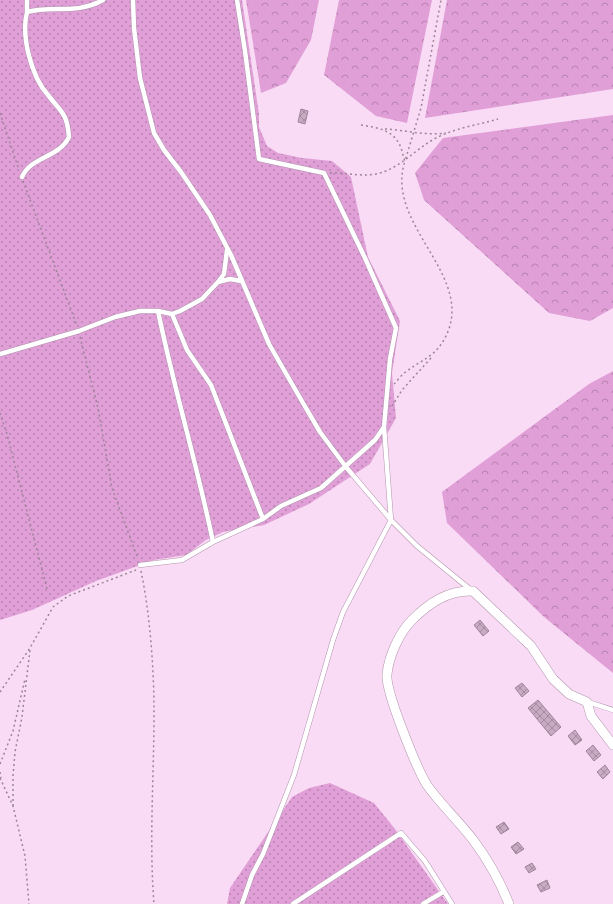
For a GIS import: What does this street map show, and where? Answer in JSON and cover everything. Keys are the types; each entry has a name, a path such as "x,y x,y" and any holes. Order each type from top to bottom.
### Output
{"street":[{"path":"509,904 500,881 474,840 427,784 403,730 388,689 387,675 392,654 402,631 410,621 442,597 460,590 473,591 531,646 553,679 569,694 587,702 591,716 613,745"}],"lane":[{"path":"22,177 25,169 61,148 69,137 68,122 64,114 55,102 48,96 33,72 25,30 27,0"},
{"path":"27,12 46,8 86,8 103,0"},
{"path":"133,0 134,28 140,78 154,133 164,150 210,215 227,248 269,344 320,432 346,467 391,520 417,546 473,591"},
{"path":"237,0 259,159 324,174 366,258 396,328 390,359 384,427 391,520 343,612 333,640 294,776 263,854 252,875 242,904"},
{"path":"0,354 79,332 115,317 140,311 158,311 172,314 202,299 218,282 224,274 227,263 227,248"},
{"path":"218,282 230,279 241,281"},
{"path":"158,311 174,381 200,480 213,542"},
{"path":"172,314 188,350 211,385 263,519"},
{"path":"140,565 182,560 213,542 263,519 281,506 321,488 375,440 384,427"},
{"path":"587,702 613,710"},
{"path":"293,904 401,833 424,861 452,904"},
{"path":"423,904 443,892"}],"path":[{"path":"391,409 402,390 421,370 447,333 451,315 451,299 448,284 442,271 420,237 409,214 403,194 401,172 421,108 440,0"},
{"path":"0,113 79,332 98,408 112,488 140,565 146,595 154,712 151,862 154,904"},
{"path":"324,174 376,174 405,161 422,147 448,133 498,119"},
{"path":"361,125 385,129 414,131 425,134 448,133"},
{"path":"385,129 400,147 405,161"},
{"path":"387,395 394,384 406,371 432,356"},
{"path":"0,413 8,434 47,589"},
{"path":"0,692 30,648 53,607 58,602 68,596 132,572 140,565"},
{"path":"13,806 15,752 22,717 30,648"},
{"path":"0,764 13,730 26,676"},
{"path":"0,772 0,779 13,806 25,856 28,904"}],"green space":[{"path":"0,0 242,0 259,114 259,127 267,146 278,153 302,158 332,161 351,177 368,257 400,321 392,373 396,418 370,464 309,504 264,525 223,532 206,540 186,555 154,560 96,581 32,610 0,620"},
{"path":"246,0 319,0 311,40 286,83 261,93"},
{"path":"339,0 432,0 407,123 376,116 324,75"},
{"path":"447,0 613,0 613,89 425,118"},
{"path":"613,115 613,308 590,321 549,313 424,200 415,173 443,138"},
{"path":"613,371 613,673 544,617 447,523 442,492 589,384"},
{"path":"330,783 374,803 395,829 448,904 227,904 230,888 292,797 309,788"}],"building":[{"path":"301,109 308,111 305,124 298,122"},
{"path":"480,620 489,631 483,636 474,625"},
{"path":"522,683 529,691 522,697 515,688"},
{"path":"538,700 561,727 551,736 528,708"},
{"path":"575,730 582,740 575,745 568,736"},
{"path":"593,745 601,755 594,761 586,751"},
{"path":"605,765 610,772 603,779 597,772"},
{"path":"504,822 509,829 501,834 496,827"},
{"path":"518,842 524,849 516,854 511,847"},
{"path":"532,863 536,869 529,873 525,867"},
{"path":"547,880 550,888 541,892 537,885"}]}
